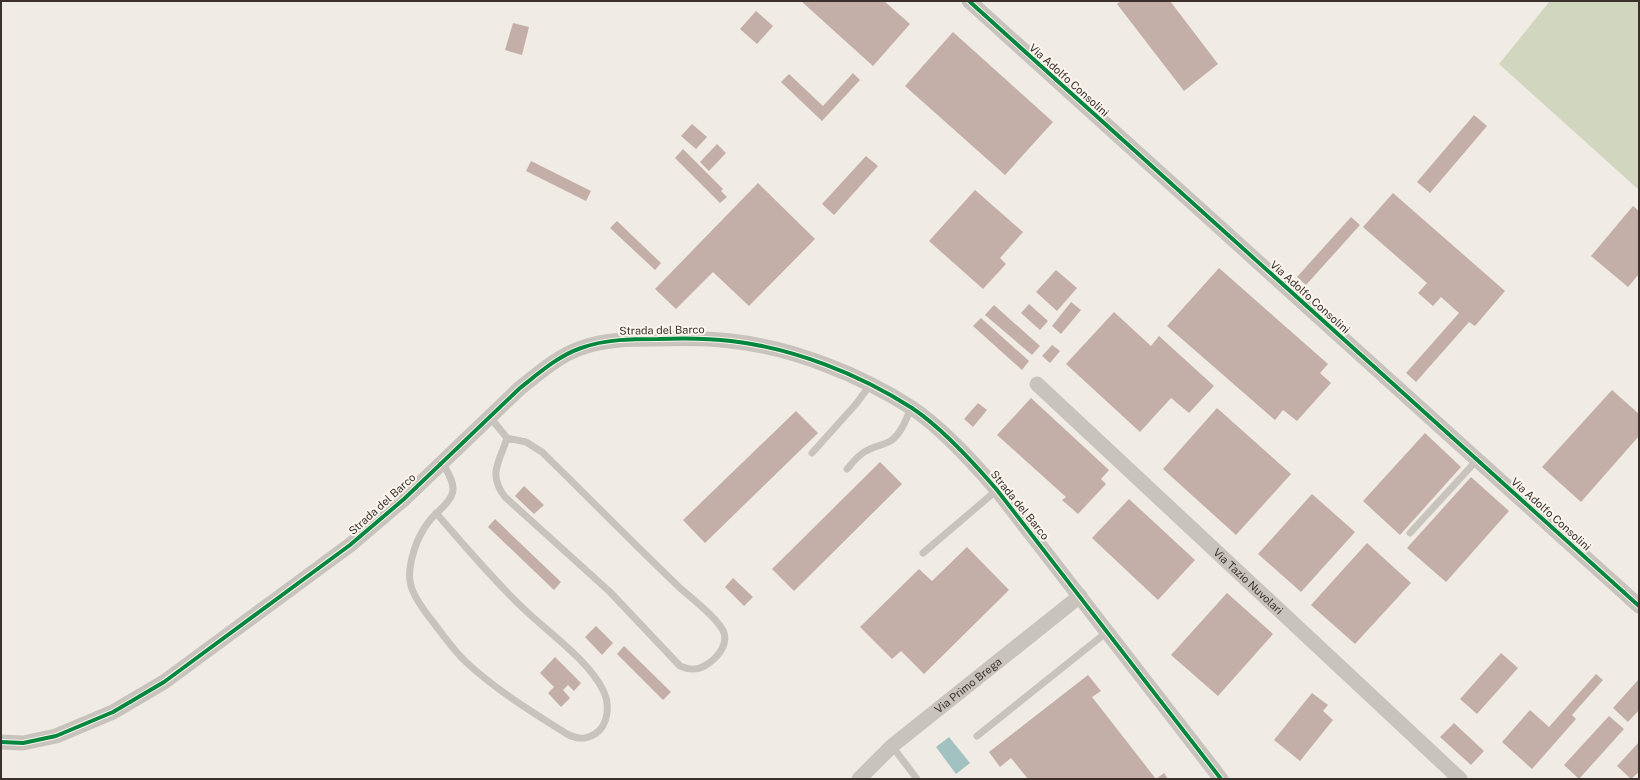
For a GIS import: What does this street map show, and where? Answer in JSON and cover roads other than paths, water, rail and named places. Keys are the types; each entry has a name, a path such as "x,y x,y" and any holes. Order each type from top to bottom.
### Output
{"street":[{"name":"Via Adolfo Consolini","path":"969,1 1639,606"},
{"name":"Strada del Barco","path":"1,742 23,743 56,736 103,718 159,686 336,557 392,509 530,380 564,356 591,344 620,339 694,338 749,344 791,353 852,376 870,385 912,408 936,427 961,451 997,490 1108,631 1221,779"},
{"name":"Via Tazio Nuvolari","path":"1037,384 1460,779"},
{"name":"Via Primo Brega","path":"859,779 892,746 1080,596"}],"lane":[{"path":"812,453 856,404 870,385"},
{"path":"847,469 855,459 865,452 884,445 893,439 901,430 912,408"},
{"path":"490,416 508,438 526,442 542,452 679,587 716,621 723,631 724,642 715,658 697,669 688,669 676,663 610,592 505,497 498,487 495,475 496,467 508,438"},
{"path":"1410,533 1478,460"},
{"path":"436,513 516,601 567,647 595,677 605,695 607,708 605,725 598,732 587,738 574,738 523,707 465,661 430,618 411,586 410,569 418,538 425,526 436,513 448,500 453,490 451,480 442,462"},
{"path":"923,553 997,490"},
{"path":"977,736 1108,631"},
{"path":"892,746 917,779"}],"water":[{"path":"949,737 970,763 956,774 936,747"}]}
